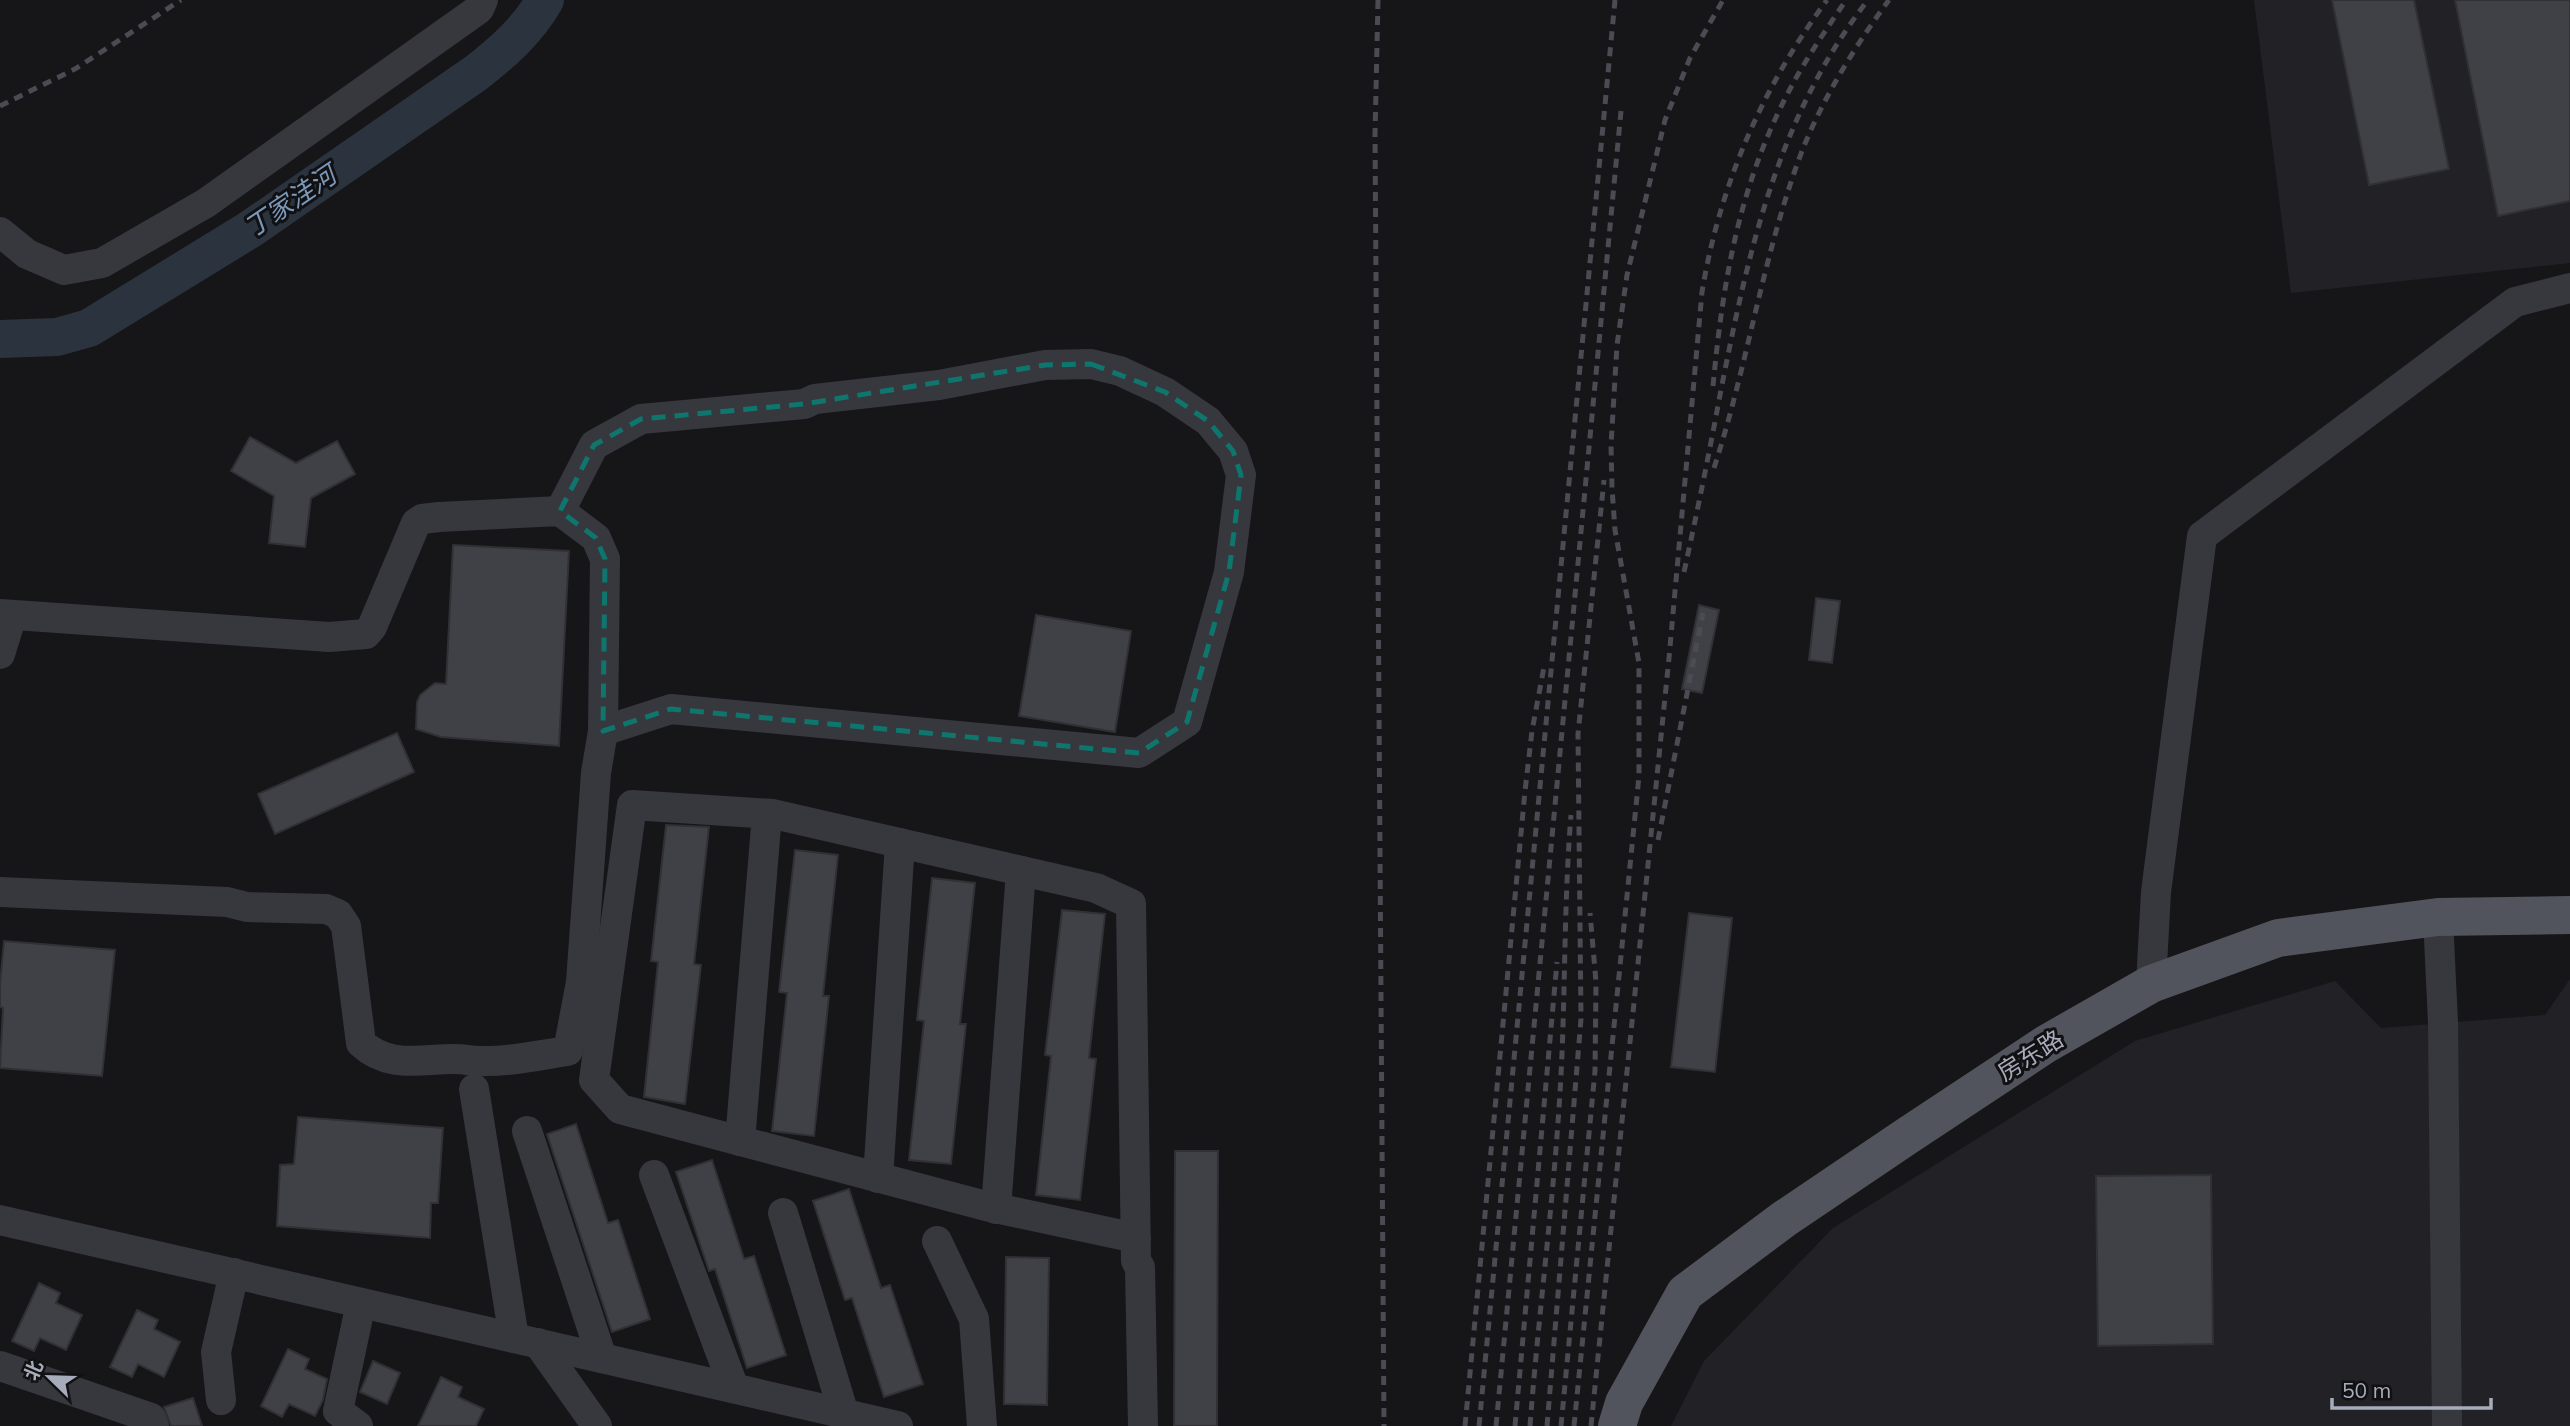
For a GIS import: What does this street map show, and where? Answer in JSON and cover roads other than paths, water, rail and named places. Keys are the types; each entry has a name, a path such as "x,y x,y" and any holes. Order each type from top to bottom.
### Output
{"main road":[{"name":"房东路","path":"1617,1426 1624,1404 1685,1293 1784,1219 1907,1136 2046,1044 2151,984 2278,938 2438,917 2570,915"}],"street":[{"path":"0,232 27,254 64,270 102,263 206,203 479,9 483,0"},
{"path":"2151,984 2156,892 2202,536 2515,302 2570,288"},
{"path":"560,511 594,445 641,419 804,404 816,399 939,385 1045,365 1091,364 1120,371 1165,392 1208,421 1233,451 1241,475 1229,572 1187,722 1139,753 671,709 603,731"},
{"path":"0,654 6,615 329,637 366,634 372,627 416,523 422,519 560,511 596,538 605,559 603,731 596,772 581,982 568,1051 483,1061 454,1059 422,1063 388,1059 370,1051 361,1043 346,926 338,914 326,909 247,907 227,902 0,892"},
{"path":"1136,1238 996,1209 620,1109 594,1080 632,805 767,814 1096,888 1131,904 1136,1238 1136,1261 1140,1267 1143,1426"},
{"path":"740,1141 767,814"},
{"path":"878,1178 900,843"},
{"path":"996,1209 1021,871"},
{"path":"2438,917 2444,1023 2447,1426"},
{"path":"474,1088 526,1340 597,1426"},
{"path":"527,1131 603,1358"},
{"path":"654,1175 734,1388"},
{"path":"783,1213 844,1414"},
{"path":"0,1220 898,1426"},
{"path":"937,1241 974,1319 982,1426"},
{"path":"221,1400 216,1352 233,1273"},
{"path":"358,1426 338,1411 361,1303"},
{"path":"0,1366 151,1418 154,1426"}],"waterway":[{"name":"丁家洼河","path":"0,339 57,337 89,328 249,230 476,73 514,40 545,0"}],"railway":[{"path":"0,106 75,69 181,0"},
{"path":"1378,0 1375,135 1384,1426"},
{"path":"1479,1426 1615,0"},
{"path":"1574,1426 1639,776 1639,663 1615,530 1612,488 1611,445 1617,345 1627,275 1665,120 1690,58 1723,0"},
{"path":"1591,1426 1669,658 1702,292 1720,213 1747,139 1783,68 1827,0"},
{"path":"1713,386 1728,271 1757,162 1795,79 1846,0"},
{"path":"1684,572 1742,290 1770,188 1810,91 1868,0"},
{"path":"1714,468 1737,389 1777,229 1802,151 1841,73 1889,0"},
{"path":"1496,1426 1621,111"},
{"path":"1547,1426 1581,1019 1578,734 1604,480"},
{"path":"1658,840 1703,613"},
{"path":"1465,1426 1525,791 1532,731 1544,667"},
{"path":"1530,1426 1559,1108 1571,815"},
{"path":"1561,1426 1595,1071 1596,982 1590,913"},
{"path":"1515,1426 1557,962"}]}
